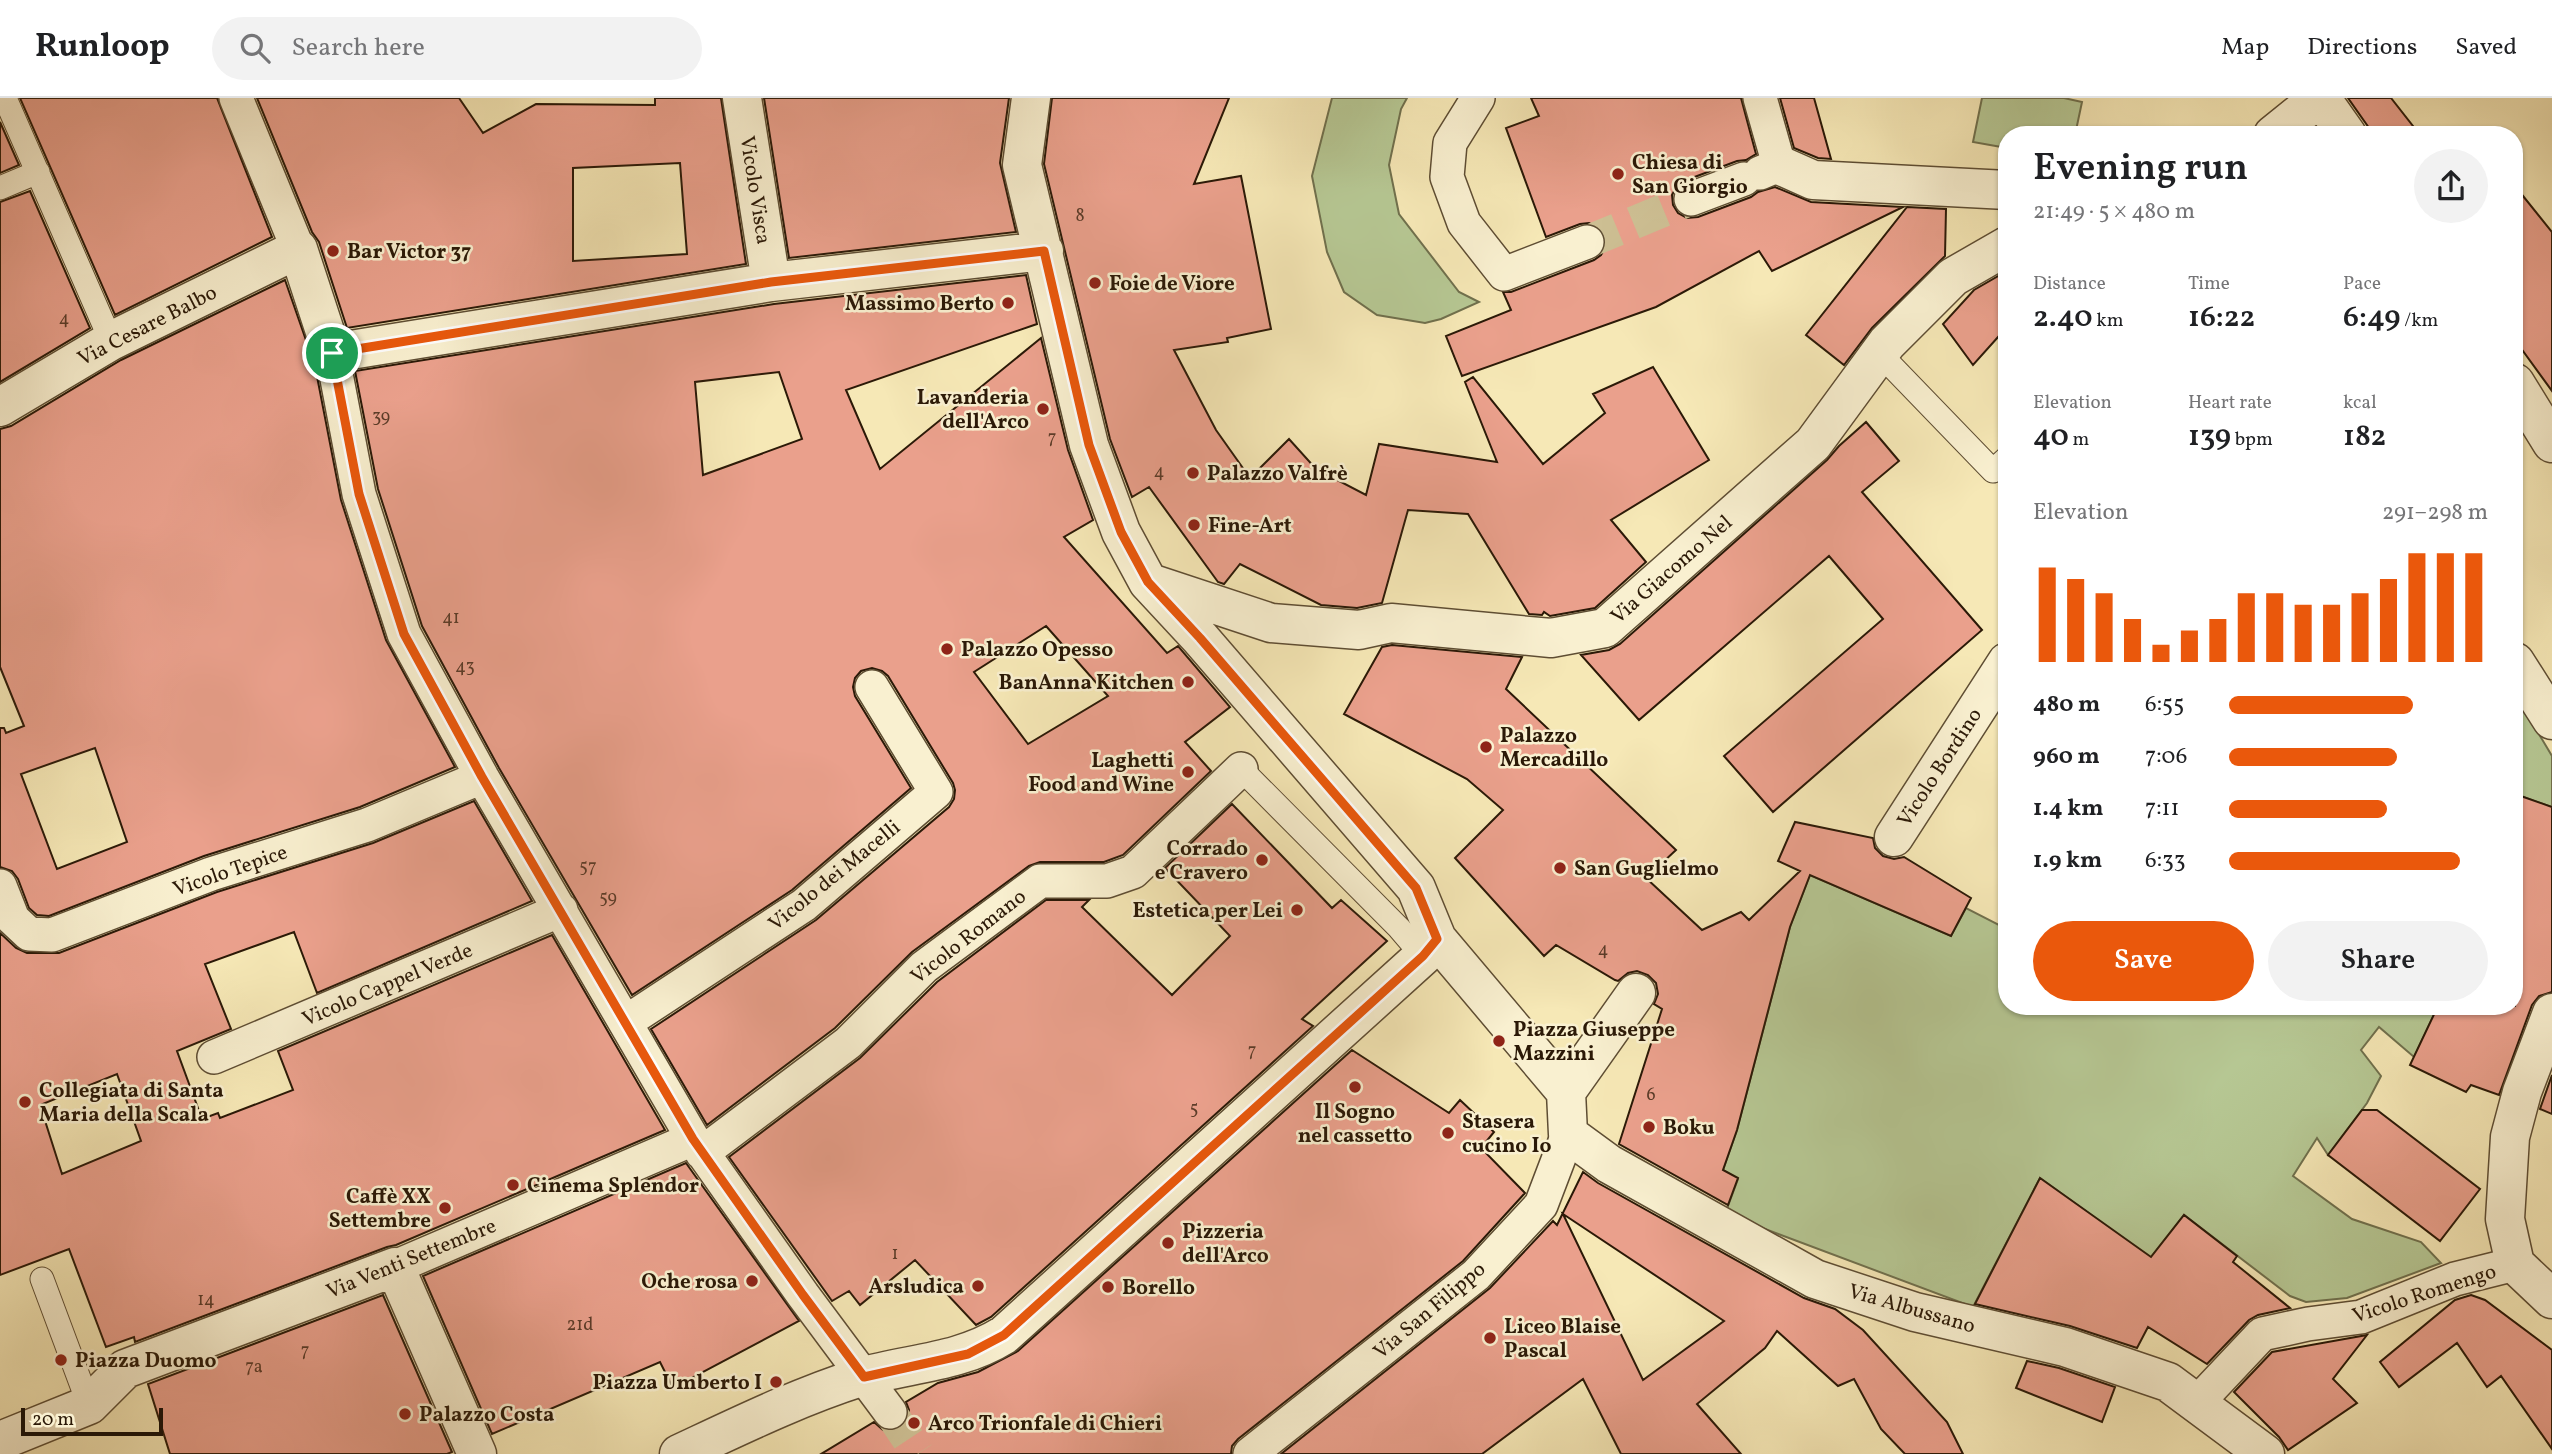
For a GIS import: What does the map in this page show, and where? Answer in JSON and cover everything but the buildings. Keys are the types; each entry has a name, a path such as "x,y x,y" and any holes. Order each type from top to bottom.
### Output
{"street":[{"path":"236,98 298,249 332,353 359,494 404,634 482,777 698,1146 890,1412"},
{"name":"Vicolo Visca","path":"741,98 771,282"},
{"path":"1031,98 1022,165 1089,445 1121,532 1148,582 1416,888 1430,947 1566,1092"},
{"path":"1478,98 1450,143 1447,177 1464,223 1504,274 1587,242"},
{"path":"1760,98 1761,172"},
{"path":"2284,126 2320,98 2340,126"},
{"path":"1691,200 1761,172 1813,180 1998,190"},
{"name":"Via Cesare Balbo","path":"0,407 111,341 298,249"},
{"path":"332,353 771,282 1044,251"},
{"name":"Via Giacomo Nel","path":"1148,582 1271,623 1359,630 1391,623 1551,638 1605,628 1813,444 1887,343 1953,277 1998,251"},
{"path":"2523,402 2534,429"},
{"path":"2523,675 2552,720"},
{"name":"Vicolo Bordino","path":"1894,837 1998,676"},
{"name":"Vicolo dei Macelli","path":"626,1022 804,905 936,792 872,687"},
{"name":"Vicolo Romano","path":"698,1146 848,1043 924,967 1040,881 1107,881 1133,872 1241,769"},
{"name":"Vicolo Tepice","path":"0,886 13,919 29,934 52,935 211,874 367,825 482,777"},
{"name":"Vicolo Cappel Verde","path":"214,1057 561,910"},
{"path":"679,1454 804,1396 864,1377 968,1354 1004,1335 1430,947"},
{"path":"1568,1134 1566,1092 1636,993"},
{"path":"2552,1013 2522,1092 2510,1136 2505,1219 2515,1264 2552,1299"},
{"name":"Via Albussano","path":"1568,1134 1609,1164 1815,1279 1915,1312 2066,1346 2168,1382 2265,1454"},
{"name":"Via San Filippo","path":"1250,1454 1476,1275 1541,1205 1568,1134"},
{"name":"Via Venti Settembre","path":"89,1405 125,1369 394,1267 698,1146"},
{"name":"Vicolo Romengo","path":"2197,1403 2262,1334 2361,1317 2455,1279 2515,1264"},
{"path":"394,1267 477,1454"},
{"path":"0,1441 89,1405"}],"lane":[{"path":"5,98 111,341"},
{"path":"0,188 38,172"},
{"path":"1880,354 1993,471 1998,466"},
{"name":"Vicolo Romano","path":"1241,769 1399,928 1430,947"},
{"path":"42,1279 89,1405"}],"green space":[{"path":"1332,98 1407,98 1401,109 1389,165 1399,214 1459,292 1479,302 1425,323 1377,315 1344,292 1327,252 1312,176"},
{"path":"1982,98 2064,98 2082,102 2077,126 1998,126 1998,146 1973,142"},
{"path":"2523,707 2552,756 2552,807 2523,797"},
{"path":"1810,875 1951,936 1966,908 1998,924 1998,1015 2434,1015 2414,1057 2379,1027 2361,1050 2381,1076 2367,1103 2328,1155 2317,1138 2293,1176 2352,1219 2421,1242 2441,1263 2347,1298 2306,1302 2290,1296 2184,1215 2150,1258 2040,1178 1973,1307 1725,1214 1738,1179 1723,1170 1737,1130 1790,927"}],"tunnel":[{"path":"1587,242 1691,199"},
{"path":"890,1412 918,1454"}],"place":[{"name":"Chiesa di San Giorgio","path":"1618,174"},
{"name":"Bar Victor 37","path":"333,251"},
{"name":"Foie de Viore","path":"1095,283"},
{"name":"Massimo Berto","path":"1008,303"},
{"name":"Lavanderia dell'Arco","path":"1043,409"},
{"name":"Palazzo Valfrè","path":"1193,473"},
{"name":"Fine-Art","path":"1194,525"},
{"name":"Palazzo Opesso","path":"947,649"},
{"name":"BanAnna Kitchen","path":"1188,682"},
{"name":"Palazzo Mercadillo","path":"1486,747"},
{"name":"Laghetti Food and Wine","path":"1188,772"},
{"name":"Corrado e Cravero","path":"1262,860"},
{"name":"San Guglielmo","path":"1560,868"},
{"name":"Estetica per Lei","path":"1297,910"},
{"name":"Piazza Giuseppe Mazzini","path":"1499,1041"},
{"name":"Il Sogno nel cassetto","path":"1355,1087"},
{"name":"Collegiata di Santa Maria della Scala","path":"25,1102"},
{"name":"Boku","path":"1649,1127"},
{"name":"Stasera cucino Io","path":"1448,1133"},
{"name":"Cinema Splendor","path":"513,1185"},
{"name":"Caffè XX Settembre","path":"445,1208"},
{"name":"Pizzeria dell'Arco","path":"1168,1243"},
{"name":"Oche rosa","path":"752,1281"},
{"name":"Arsludica","path":"978,1286"},
{"name":"Borello","path":"1108,1287"},
{"name":"Liceo Blaise Pascal","path":"1490,1338"},
{"name":"Piazza Duomo","path":"61,1360"},
{"name":"Piazza Umberto I","path":"776,1382"},
{"name":"Palazzo Costa","path":"405,1414"},
{"name":"Arco Trionfale di Chieri","path":"914,1423"}],"route":[{"path":"1044,251 1089,445 1121,532 1148,582 1200,638 1416,888 1437,939 1423,956 1004,1335 968,1354 864,1377 693,1139 482,777 404,634 359,494 332,353 645,300 771,282 1044,251"}]}
